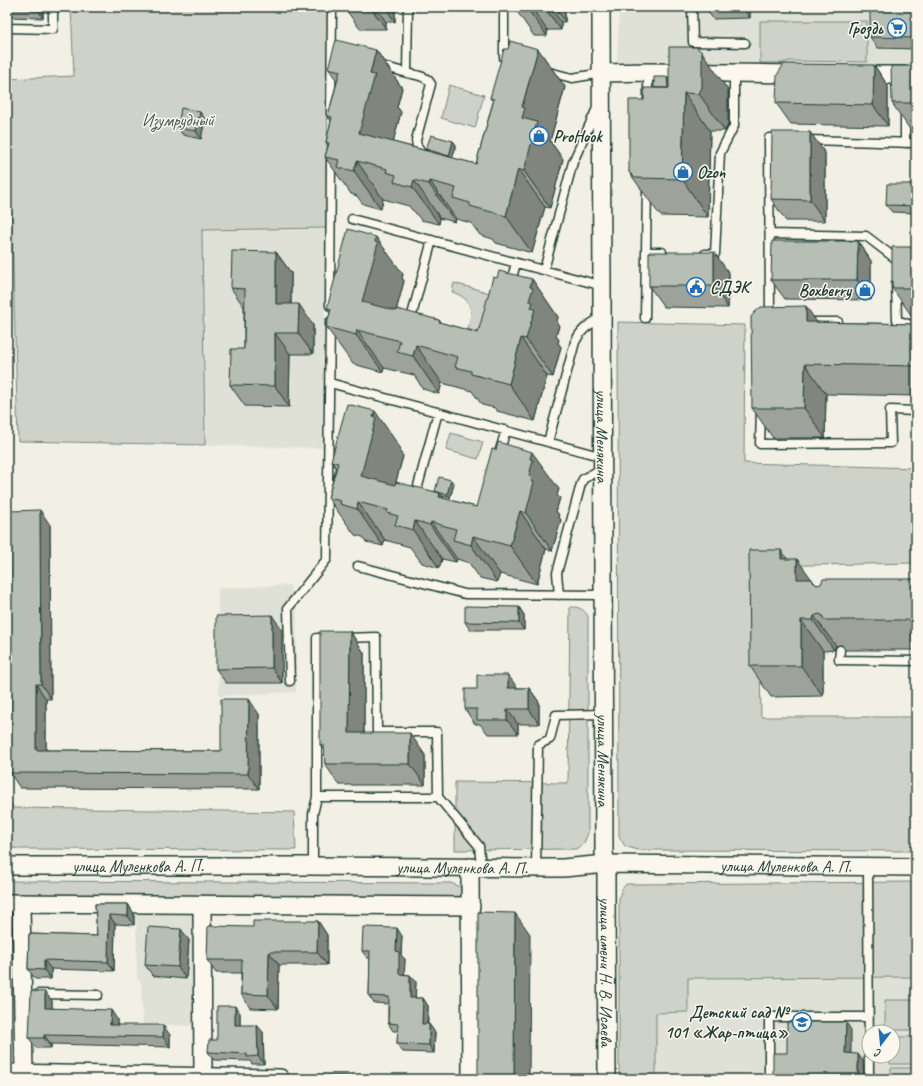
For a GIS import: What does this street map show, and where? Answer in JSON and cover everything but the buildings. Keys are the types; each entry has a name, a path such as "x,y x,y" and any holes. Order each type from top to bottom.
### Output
{"street":[{"name":"улица Менякина","path":"601,7 603,73 604,853 606,864"},
{"path":"603,73 648,72 812,74"},
{"path":"843,74 909,77"},
{"name":"улица Муленкова А. П.","path":"7,866 562,868 606,864 916,867"},
{"name":"улица имени Н. В. Исаева","path":"606,864 607,1079"},
{"path":"471,1079 471,906 476,867"},
{"path":"293,1078 15,1073 23,994 14,903 471,906"},
{"path":"202,905 203,1076"}],"lane":[{"path":"7,28 53,29 53,7"},
{"path":"331,122 336,54 332,7"},
{"path":"407,73 408,7"},
{"path":"504,7 504,69"},
{"path":"692,7 693,42 745,43"},
{"path":"370,63 429,80 431,84 416,145 431,162"},
{"path":"539,69 572,78 603,73"},
{"path":"647,111 648,72"},
{"path":"700,254 715,254 720,153 734,126 734,74"},
{"path":"544,270 573,162 602,96"},
{"path":"905,101 905,143"},
{"path":"778,322 770,322 769,138 916,143"},
{"path":"290,681 288,608 327,560 330,383 331,144"},
{"path":"645,318 647,181"},
{"path":"352,219 603,286"},
{"path":"770,234 866,236 896,266 897,320 916,327"},
{"path":"419,328 414,326 411,321 432,240"},
{"path":"646,252 669,252"},
{"path":"896,266 916,258"},
{"path":"508,294 516,263"},
{"path":"548,442 575,342 580,332 587,325 603,316"},
{"path":"800,322 838,322"},
{"path":"330,383 548,442 603,462 583,479 581,484 557,573 558,595"},
{"path":"761,398 760,444 891,443 890,410 916,410"},
{"path":"432,499 420,495 418,491 438,412"},
{"path":"497,460 506,430"},
{"path":"358,566 465,594 603,595"},
{"path":"314,866 313,814 317,797 317,638 376,637 376,732 438,732 438,797 479,846 476,867"},
{"path":"840,650 839,660 916,661"},
{"path":"536,868 538,745 550,739 556,715 604,714"},
{"path":"317,797 438,797"},
{"path":"868,866 869,1079"},
{"path":"23,994 98,995"},
{"path":"769,1079 769,1017 868,1017"}],"shaded area":[{"path":"619,7 916,7 916,69 621,65 617,60"},
{"path":"326,228 323,448 205,445 202,230"},
{"path":"290,585 297,611 296,692 219,696 218,588"},
{"path":"136,909 193,912 197,920 198,1026 143,1024 141,983 137,978"},
{"name":"Детский сад № 101 «Жар-птица»","path":"916,977 916,1079 656,1079 656,1013 688,1012 688,978"}],"green space":[{"name":"Изумрудный","path":"71,7 329,7 326,228 202,230 205,445 18,441 11,194 7,194 7,79 74,76"},
{"path":"760,21 867,21 867,62 789,61 783,63 760,63"},
{"path":"449,85 484,95 475,128 441,118"},
{"path":"454,283 490,293 480,333 468,329 471,316 470,306 464,298 452,292"},
{"path":"618,322 745,325 744,463 916,468 916,563 758,566 761,717 916,717 916,851 637,850 625,846 619,836"},
{"path":"451,433 483,442 478,459 446,450"},
{"path":"570,607 580,608 588,616 588,833 584,843 576,849 455,850 455,782 568,783"},
{"path":"7,794 13,808 294,812 296,850 13,848 7,842"},
{"path":"7,881 451,883 462,888 463,894 460,900 7,899"},
{"path":"916,882 916,977 688,978 688,1012 656,1013 656,1079 619,1079 619,897 626,884"},
{"path":"885,1000 916,1000 916,1030 901,1030 901,1024 885,1024"},
{"path":"901,1037 916,1037 916,1064 901,1064"},
{"path":"891,1068 916,1068 916,1079 891,1079"}],"place":[{"name":"Гроздь","path":"897,28"},
{"name":"ProHook","path":"539,136"},
{"name":"Ozon","path":"683,172"},
{"name":"СДЭК","path":"696,287"},
{"name":"Boxberry","path":"865,290"},
{"name":"Детский сад № 101 «Жар-птица»","path":"802,1022"}]}
